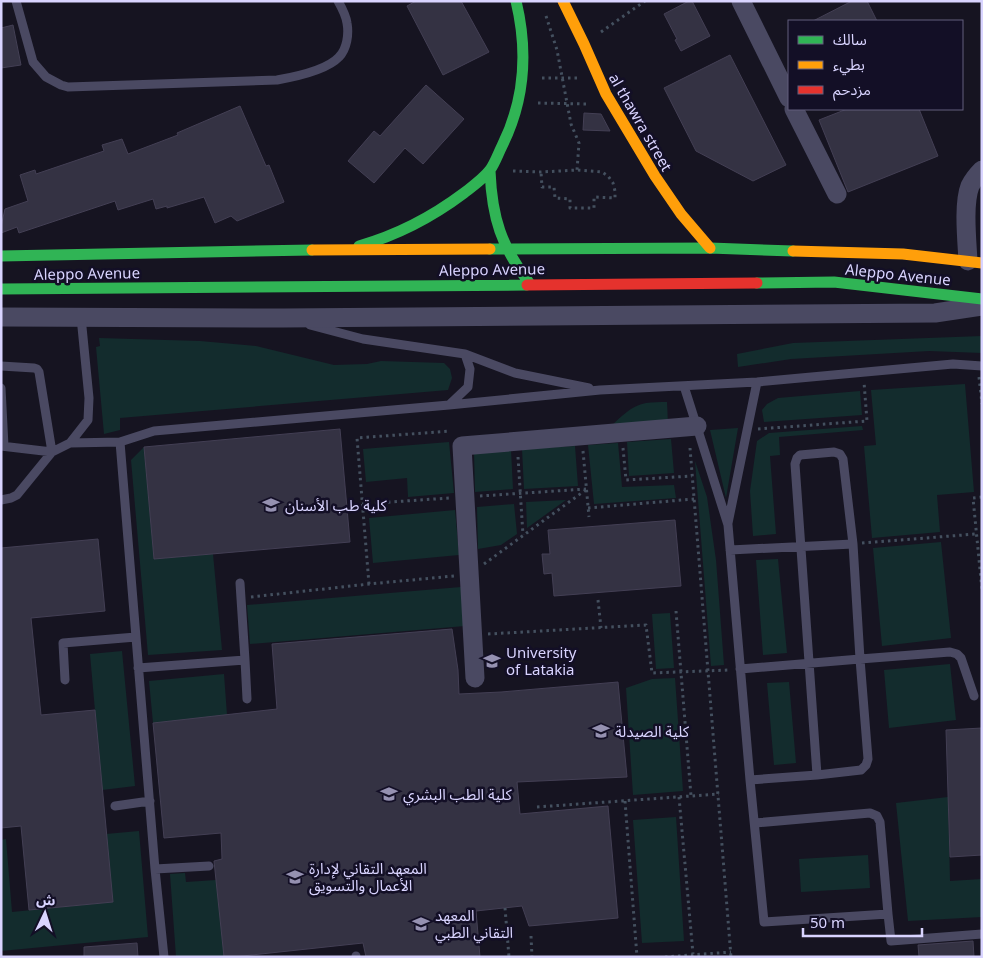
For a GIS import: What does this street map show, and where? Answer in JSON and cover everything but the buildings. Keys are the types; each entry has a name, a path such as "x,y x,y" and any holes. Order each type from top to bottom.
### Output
{"main road":[{"path":"346,249 384,238 413,226 454,201 490,171 514,119 522,79 522,34 516,1"},
{"name":"al thawra street","path":"562,1 599,79 655,176 682,214 710,248"},
{"path":"490,171 490,191 498,230 512,261 530,284"},
{"name":"Aleppo Avenue","path":"1,256 346,249 710,248 903,254 975,262"},
{"name":"Aleppo Avenue","path":"1,289 834,282 982,299"}],"street":[{"path":"741,1 788,96"},
{"path":"795,110 837,194"},
{"path":"975,262 966,206 970,186 982,170"},
{"path":"1,317 283,318 935,313 982,306"},
{"path":"476,678 462,446 692,427"}],"lane":[{"path":"16,1 33,62 46,77 68,87 277,80 305,74 339,58 343,52 348,38 348,30 347,22 338,1"},
{"path":"1,500 17,495 52,452 70,443 88,420 89,398 81,317"},
{"path":"283,318 363,339 465,354 516,373 600,390"},
{"path":"449,404 468,387 470,369 465,354"},
{"path":"70,443 120,442 154,431 600,390 757,382 953,364 980,366"},
{"path":"1,366 34,368 39,372 52,452"},
{"path":"728,525 757,382"},
{"path":"684,386 692,427 728,525 764,922 888,914"},
{"path":"1,388 2,446 52,452"},
{"path":"120,442 155,870 164,957"},
{"path":"750,780 817,776 861,770 866,766 868,759 853,544 843,459 840,454 834,452 800,454 795,464 817,776"},
{"path":"730,550 853,544"},
{"path":"240,583 246,699"},
{"path":"65,680 63,643 136,637"},
{"path":"740,670 950,652 957,654 961,658 974,696"},
{"path":"138,668 245,660"},
{"path":"115,806 150,801"},
{"path":"755,823 870,813 877,816 880,822 891,940 982,934"},
{"path":"155,870 209,866"}],"path":[{"path":"584,44 645,1"},
{"path":"543,9 557,50 571,124 578,143 578,170"},
{"path":"522,79 599,79"},
{"path":"518,103 612,103"},
{"path":"490,171 541,172 578,170 602,172 613,183 615,198 594,197 594,208 570,208 570,199 555,198 554,187 542,187 541,172"},
{"path":"980,366 982,404"},
{"path":"748,430 867,421 863,372"},
{"path":"692,427 692,476 731,957"},
{"path":"369,584 357,438 450,431"},
{"path":"621,433 626,480 692,476"},
{"path":"582,436 589,517"},
{"path":"517,441 523,535"},
{"path":"241,598 469,574 587,489"},
{"path":"982,497 973,498 982,590"},
{"path":"588,508 694,499"},
{"path":"853,544 976,534"},
{"path":"598,600 601,628"},
{"path":"676,611 691,796"},
{"path":"473,635 646,625 652,673 740,670"},
{"path":"537,806 719,794"},
{"path":"680,797 692,954"},
{"path":"626,800 637,957"},
{"path":"505,908 510,957"},
{"path":"531,936 532,957"},
{"path":"665,957 731,952"}],"green space":[{"path":"982,336 982,353 929,351 791,359 738,367 737,354 793,343"},
{"path":"99,338 200,341 256,346 334,365 367,364 381,361 444,363 450,369 452,378 448,390 120,418 120,430 104,434 96,347 100,346"},
{"path":"965,384 974,492 937,495 940,532 872,538 864,446 876,445 871,390"},
{"path":"860,391 862,415 764,422 762,410 767,404 778,398"},
{"path":"667,402 668,424 609,428 635,407 646,403"},
{"path":"862,426 863,430 779,437 780,455 770,456 776,534 753,536 750,491 757,441 769,433"},
{"path":"738,428 726,498 710,430"},
{"path":"671,439 674,473 629,476 627,442"},
{"path":"449,442 454,493 408,497 407,478 366,482 363,449"},
{"path":"618,443 622,487 674,485 676,498 594,504 588,445"},
{"path":"575,446 578,486 524,489 522,449"},
{"path":"144,447 154,559 213,554 222,650 148,655 131,460"},
{"path":"511,450 513,489 475,492 474,452"},
{"path":"695,461 707,497 716,560 724,665 711,666"},
{"path":"566,500 527,528 526,502"},
{"path":"514,504 517,534 501,545 478,549 477,507"},
{"path":"455,510 459,555 373,563 369,518"},
{"path":"941,542 951,638 882,646 873,548"},
{"path":"778,559 787,653 763,655 756,560"},
{"path":"461,587 465,626 250,644 247,605"},
{"path":"670,613 674,668 656,669 652,614"},
{"path":"122,651 135,786 102,790 90,654"},
{"path":"950,664 956,720 889,728 884,670"},
{"path":"224,674 227,715 153,723 149,681"},
{"path":"675,678 683,791 633,795 626,688 652,679"},
{"path":"789,682 796,763 774,765 767,683"},
{"path":"948,797 950,881 982,879 982,917 908,921 896,803"},
{"path":"676,817 684,941 642,943 633,820"},
{"path":"139,831 148,937 1,951 1,840 6,839 12,912 113,902 106,834"},
{"path":"868,855 870,888 801,892 799,859"},
{"path":"185,873 186,882 216,880 224,957 176,957 170,874"}],"traffic: fast":[{"path":"359,246 401,231 427,217 471,188 492,167 510,129 520,93 523,57 520,20 516,1"},
{"path":"490,171 493,203 500,231 512,257 530,284"},
{"path":"490,249 710,248 793,251"},
{"path":"1,256 312,250"},
{"path":"757,283 834,282 982,299"},
{"path":"1,289 527,285"}],"traffic: slow":[{"path":"563,1 606,94 655,176 681,214 710,248"},
{"path":"312,250 490,249"},
{"path":"793,251 903,254 982,263"}],"traffic: jam":[{"path":"527,285 757,283"}],"place":[{"name":"كلية طب الأسنان","path":"271,505"},
{"name":"University of Latakia","path":"492,661"},
{"name":"كلية الصيدلة","path":"601,731"},
{"name":"كلية الطب البشري","path":"389,794"},
{"name":"المعهد التقاني لإدارة الأعمال والتسويق","path":"295,877"},
{"name":"المعهد التقاني الطبي","path":"421,924"}]}
